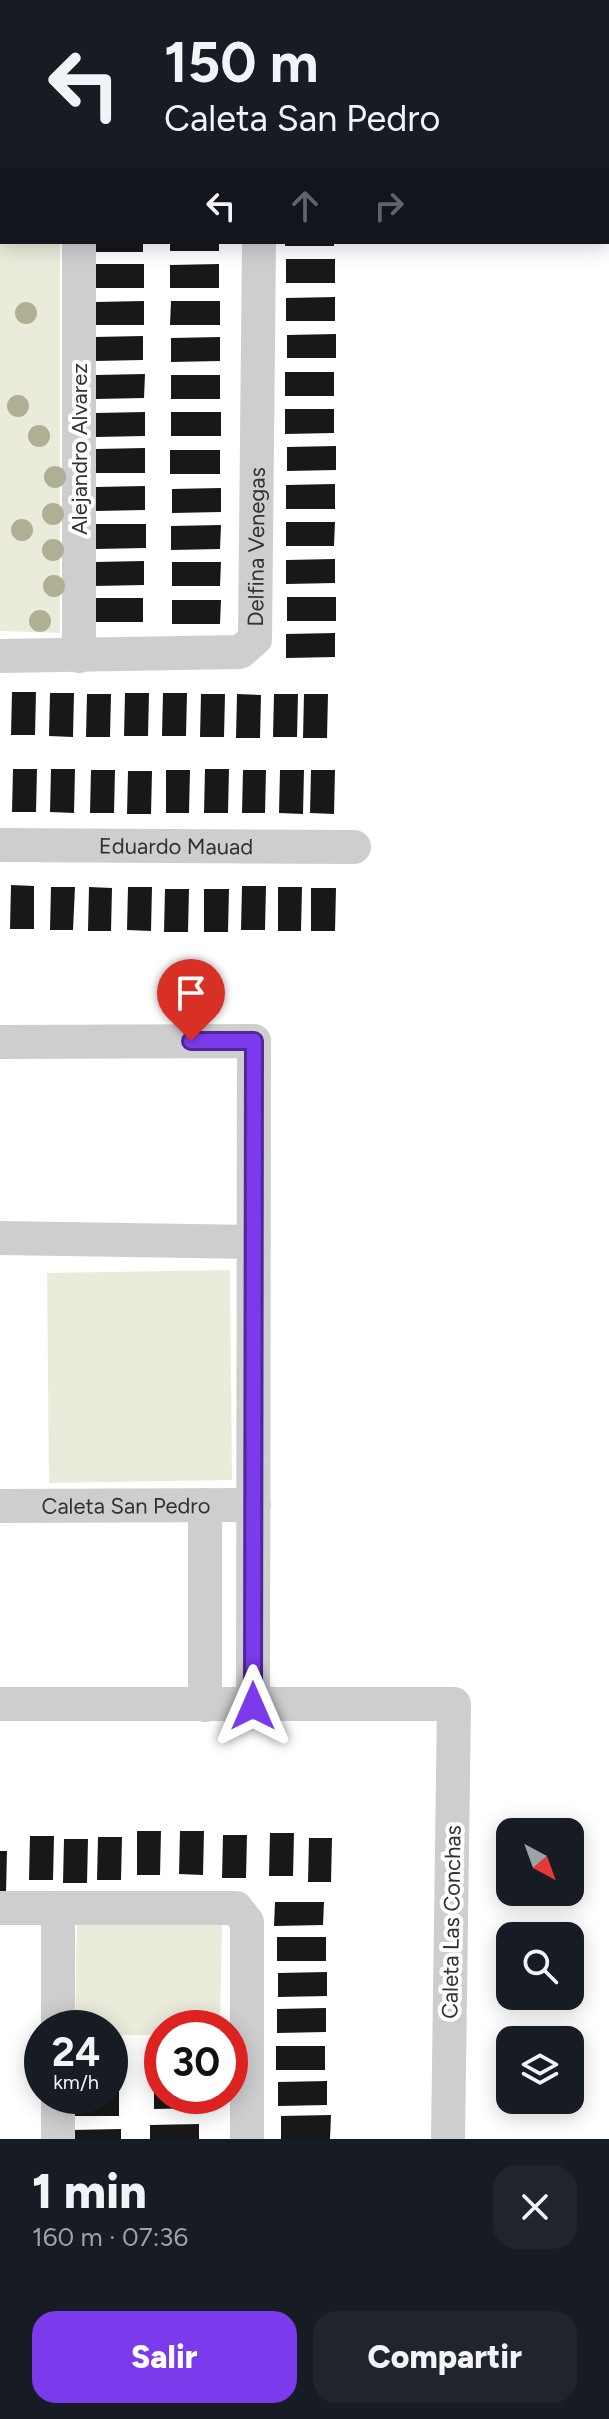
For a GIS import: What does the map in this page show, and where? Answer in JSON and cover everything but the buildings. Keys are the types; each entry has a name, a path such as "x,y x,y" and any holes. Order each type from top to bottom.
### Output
{"street":[{"name":"Alejandro Alvarez","path":"79,244 79,656"},
{"name":"Delfina Venegas","path":"0,656 240,652 255,639 259,244"},
{"name":"Eduardo Mauad","path":"0,845 354,847"},
{"path":"0,1042 254,1041 253,1706 0,1704"},
{"path":"0,1238 254,1242"},
{"path":"205,1505 205,1705"},
{"name":"Caleta San Pedro","path":"0,1506 254,1505"},
{"name":"Caleta Las Conchas","path":"253,1706 454,1704 448,2139"},
{"path":"0,1908 236,1908 244,1914 247,1922 247,2139"},
{"path":"58,1908 58,2010"},
{"path":"58,2114 58,2139"}],"shaded area":[{"path":"0,244 60,244 60,633 0,631"},
{"path":"230,1270 232,1480 49,1483 47,1273"},
{"path":"77,1923 222,1925 220,2010 144,2010 144,2035 128,2035 128,2010 75,2010"}],"route":[{"path":"191,1041 254,1041 253,1706"}]}
